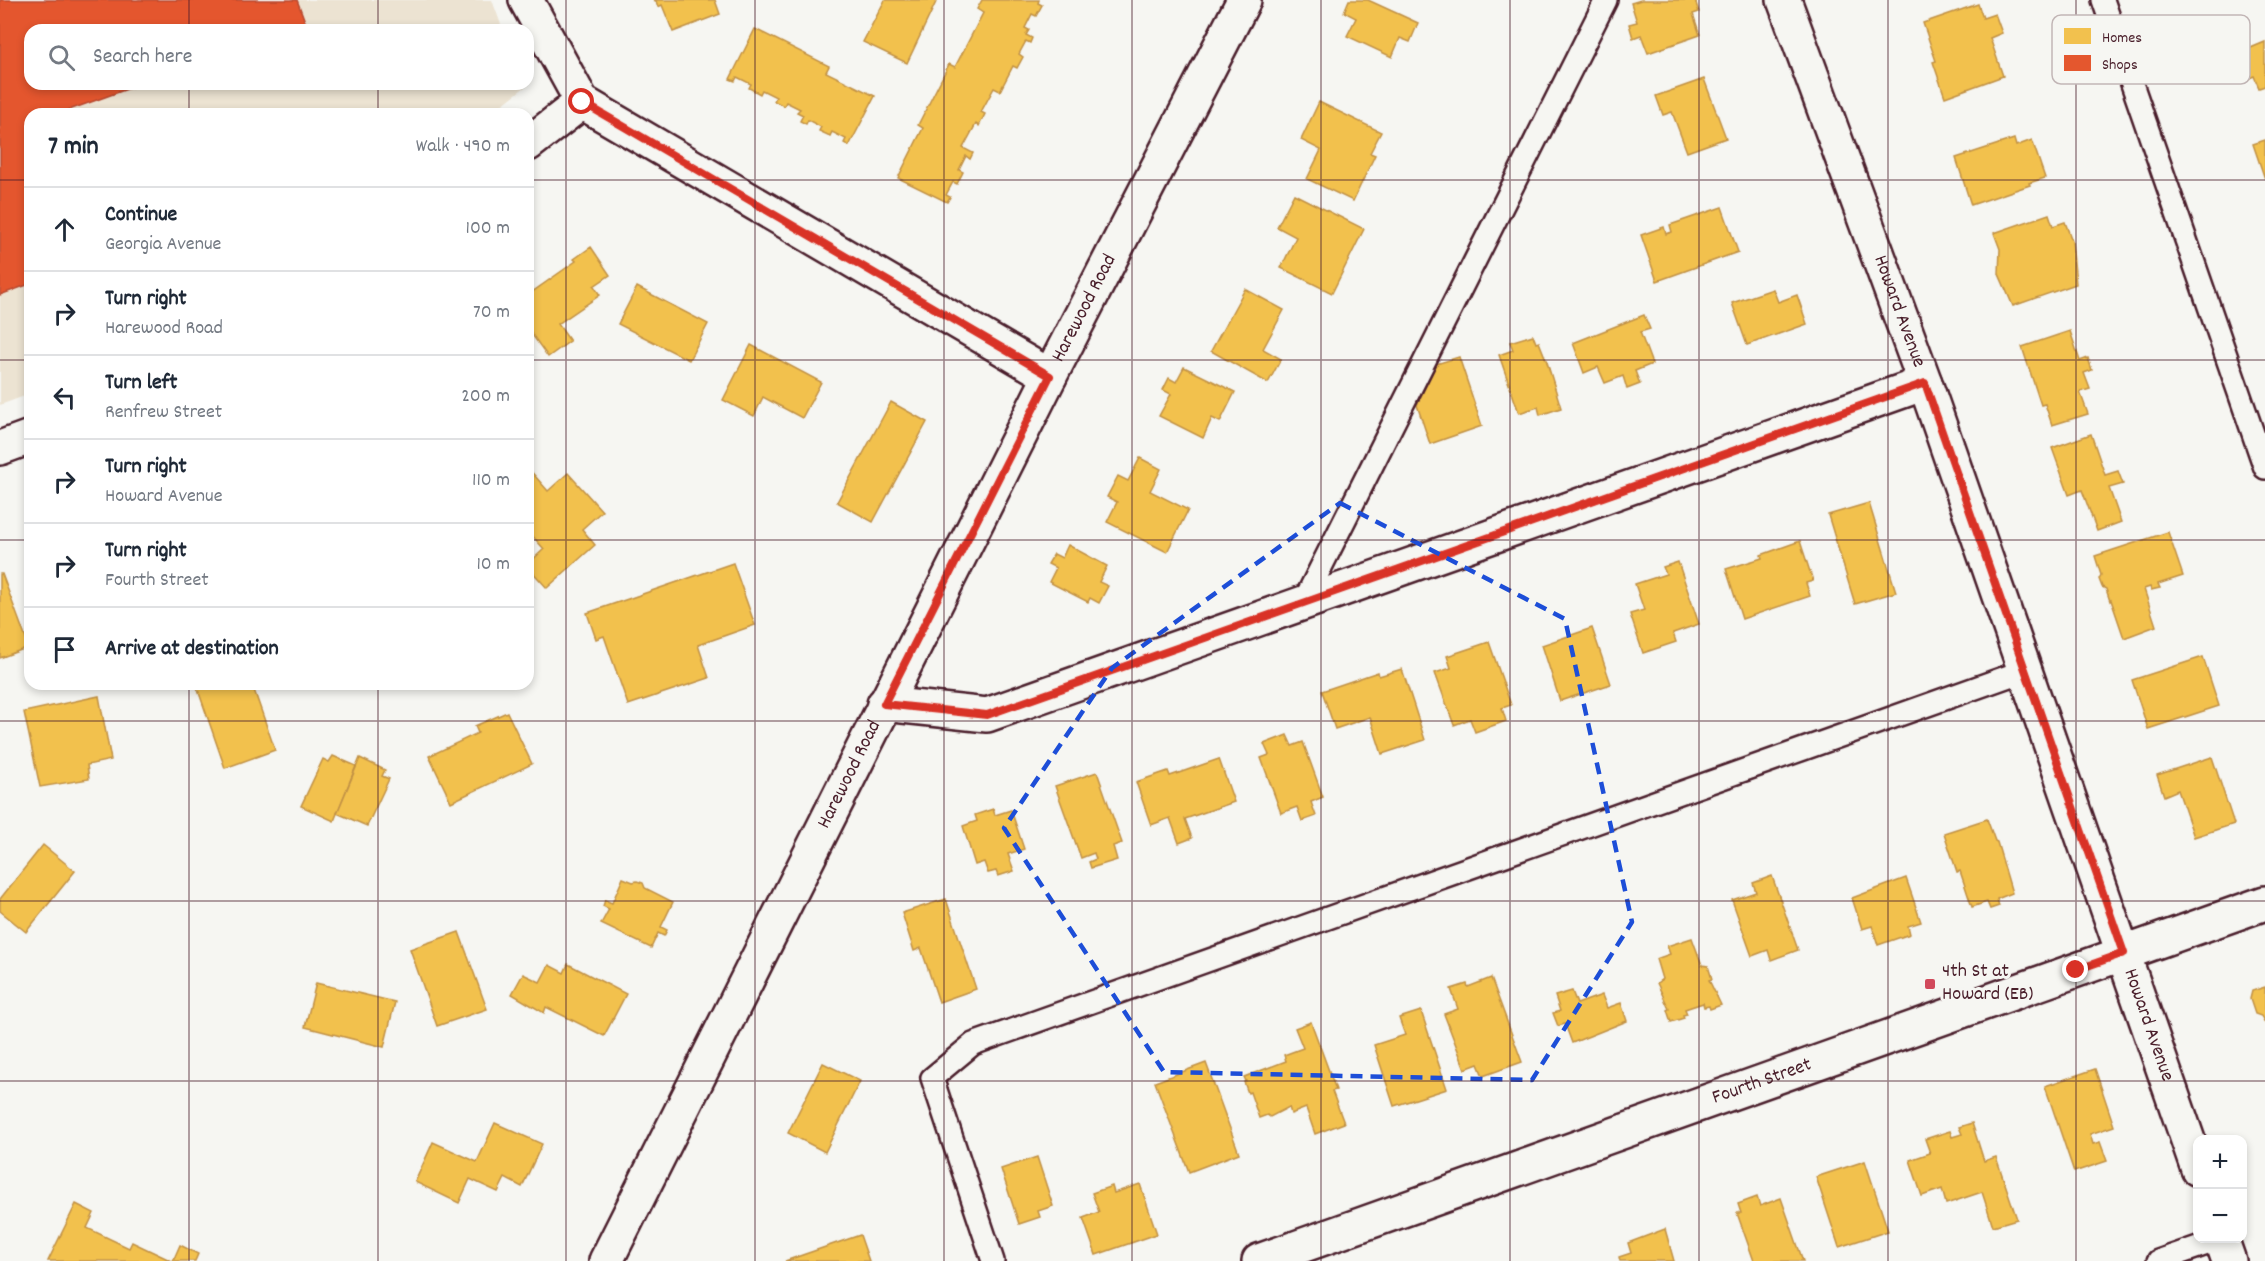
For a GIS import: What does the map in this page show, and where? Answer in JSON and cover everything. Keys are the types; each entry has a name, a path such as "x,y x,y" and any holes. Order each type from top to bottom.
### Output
{"street":[{"path":"526,0 582,102 1050,376"},
{"name":"Harewood Road","path":"606,1261 884,704 1244,0"},
{"name":"Howard Avenue","path":"1784,0 1925,383 2193,1154"},
{"path":"534,139 582,102"},
{"path":"884,704 987,715 1925,383"},
{"path":"0,448 24,439"},
{"name":"Fourth Street","path":"1259,1261 2265,903"},
{"path":"2222,1243 2229,1261"}],"lane":[{"path":"1303,603 1606,0"},
{"path":"2103,0 2108,15"},
{"path":"2132,84 2265,468"},
{"path":"993,1261 932,1078 973,1044 2026,670"},
{"path":"2158,1261 2210,1243"}],"highlighted area":[{"path":"1340,503 1565,619 1632,922 1532,1080 1164,1072 1004,828 1112,668"}],"shaded area":[{"path":"0,0 492,0 501,24 24,24 24,90 521,90 498,108 24,108 24,396 0,405"}],"building: Homes":[{"path":"653,0 715,0 720,14 673,32 662,5 658,7 656,1"},
{"path":"885,0 937,0 907,63 863,42"},
{"path":"982,0 1039,0 1038,3 1042,5 1036,16 1032,14 1025,28 1029,30 1026,35 1032,38 1030,43 1026,41 1019,54 1023,57 1017,68 1013,66 1000,91 994,88 981,112 985,114 979,126 976,124 963,148 973,153 970,159 966,156 959,170 963,172 957,184 953,182 946,195 950,197 947,202 898,178 923,128 918,125 949,64 955,67 983,13 977,9"},
{"path":"1349,0 1368,0 1418,23 1410,42 1400,38 1392,57 1347,36 1356,18 1344,12"},
{"path":"1641,0 1695,0 1699,12 1693,14 1700,35 1648,53 1641,35 1633,38 1629,24 1637,22 1631,3"},
{"path":"1978,4 1983,18 1995,14 2002,33 1990,38 2003,76 1945,97 1923,23"},
{"path":"755,29 829,66 826,72 875,96 849,146 844,143 846,139 832,132 830,136 819,131 821,127 808,120 806,124 800,121 803,115 797,112 800,109 786,102 784,106 774,101 776,97 762,90 760,94 749,88 751,84 737,77 735,81 730,79"},
{"path":"2265,42 2265,86 2259,88 2254,76 2250,78 2250,48"},
{"path":"1704,79 1726,138 1687,152 1672,112 1663,115 1656,96"},
{"path":"1319,102 1381,132 1370,153 1375,155 1353,201 1307,179 1321,150 1301,140"},
{"path":"2014,139 2016,146 2032,140 2045,178 1971,205 1956,158"},
{"path":"2265,140 2265,179 2253,144"},
{"path":"1294,194 1364,229 1332,293 1281,268 1296,237 1277,227"},
{"path":"1722,207 1738,252 1657,281 1641,235 1664,227 1666,234 1672,232 1670,225"},
{"path":"2049,214 2053,226 2065,222 2072,241 2076,284 2013,306 1999,274 2000,249 1994,233"},
{"path":"591,247 610,275 594,286 600,295 558,324 570,341 548,357 534,337 534,291 576,261 574,259"},
{"path":"637,287 708,324 689,360 618,324"},
{"path":"1245,289 1284,310 1263,349 1281,359 1268,383 1211,351"},
{"path":"1773,289 1778,302 1797,295 1807,324 1747,345 1732,303"},
{"path":"1644,315 1650,329 1640,332 1652,364 1635,371 1640,384 1627,389 1623,376 1605,383 1598,367 1584,373 1573,343"},
{"path":"2070,331 2080,361 2088,358 2092,370 2084,373 2090,389 2080,392 2088,414 2052,425 2045,404 2041,405 2022,347"},
{"path":"1533,335 1536,343 1539,342 1547,362 1561,408 1540,415 1538,407 1519,413 1499,355 1513,350 1510,342"},
{"path":"751,345 821,382 802,418 763,397 754,416 723,400"},
{"path":"1459,357 1482,426 1430,444 1417,405 1436,364"},
{"path":"1184,367 1235,392 1220,422 1212,418 1203,438 1159,416 1171,394 1163,390 1169,378 1176,382"},
{"path":"891,402 927,422 873,522 837,502"},
{"path":"2091,434 2105,475 2118,471 2123,484 2109,488 2121,522 2097,531 2082,490 2069,495 2052,448"},
{"path":"1140,458 1161,469 1150,491 1188,510 1167,552 1107,522 1117,502 1107,497 1118,476 1128,481"},
{"path":"568,473 602,511 582,529 595,545 547,588 534,574 534,558 544,549 534,538 534,475 548,491"},
{"path":"1869,503 1896,592 1855,604 1828,515"},
{"path":"2168,532 2183,576 2158,584 2160,588 2144,589 2156,626 2124,638 2111,600 2099,579 2101,575 2095,556"},
{"path":"1800,541 1813,581 1806,583 1810,596 1742,619 1726,569 1762,558 1761,555"},
{"path":"1068,545 1107,566 1099,582 1108,586 1099,603 1090,598 1088,602 1049,582 1056,568 1048,564 1054,554 1062,558"},
{"path":"1678,562 1699,624 1673,633 1676,642 1643,653 1630,614 1644,610 1635,584 1666,574 1663,567"},
{"path":"733,563 755,625 698,645 709,678 628,705 604,636 596,639 587,613"},
{"path":"0,574 2,574 24,633 24,649 0,658"},
{"path":"1592,628 1611,684 1560,701 1542,645"},
{"path":"1489,642 1511,705 1502,708 1506,721 1475,732 1470,719 1454,725 1435,673 1451,668 1447,656"},
{"path":"2203,657 2219,706 2148,729 2132,680"},
{"path":"1402,669 1425,740 1382,754 1370,717 1335,729 1322,691 1378,672 1379,676"},
{"path":"198,690 254,690 275,750 225,768"},
{"path":"99,696 111,760 87,765 89,779 40,787 24,712"},
{"path":"507,712 532,764 451,802 429,756 478,733 475,726"},
{"path":"1287,735 1292,746 1303,742 1323,797 1311,802 1316,816 1302,821 1297,807 1281,813 1261,758 1269,755 1264,744"},
{"path":"333,756 356,766 334,821 301,806 323,759 329,762"},
{"path":"2212,757 2234,824 2194,837 2178,790 2164,796 2157,775"},
{"path":"360,758 385,770 382,776 389,779 367,826 337,813"},
{"path":"1219,759 1234,802 1185,819 1192,838 1179,843 1170,818 1151,825 1136,782 1168,771 1170,776"},
{"path":"1097,772 1122,843 1113,846 1117,860 1091,868 1089,862 1096,859 1094,853 1081,858 1055,786"},
{"path":"993,809 995,815 1011,810 1024,849 1008,854 1014,871 998,876 996,871 988,873 984,862 975,865 963,826 977,821 975,815"},
{"path":"1987,819 1997,842 2012,893 1997,899 1999,906 1990,909 1987,902 1972,907 1944,833"},
{"path":"43,845 75,871 26,932 0,911 0,899"},
{"path":"1772,876 1798,950 1771,960 1768,950 1752,956 1732,900 1756,892 1753,883"},
{"path":"623,878 643,883 645,888 673,902 661,927 667,930 664,936 658,933 651,948 601,924 609,909 603,906 605,900 612,903"},
{"path":"1906,878 1921,922 1908,926 1910,934 1878,945 1872,926 1862,929 1852,898"},
{"path":"946,899 976,989 939,1002 921,948 914,951 902,913"},
{"path":"459,932 487,1009 437,1026 410,949"},
{"path":"1692,938 1702,965 1708,966 1712,979 1709,980 1721,1005 1710,1009 1709,1006 1704,1007 1703,1003 1685,1009 1687,1014 1683,1015 1684,1018 1671,1022 1667,1010 1669,1009 1657,983 1662,979 1656,959 1670,954 1667,946"},
{"path":"568,964 626,994 604,1036 546,1007 544,1013 512,994 523,974 540,982 549,965 564,973"},
{"path":"1491,978 1522,1062 1483,1076 1478,1064 1465,1069 1444,1014 1458,1009 1451,989 1467,984 1468,987"},
{"path":"316,983 395,1002 384,1047 305,1027"},
{"path":"2265,987 2265,1023 2261,1016 2255,1014 2250,999 2252,991"},
{"path":"1572,991 1577,1004 1602,995 1607,1008 1621,1003 1627,1021 1572,1043 1565,1024 1558,1026 1553,1013 1560,1011 1555,996"},
{"path":"1421,1011 1447,1089 1394,1106 1374,1045 1405,1035 1399,1018"},
{"path":"1311,1022 1336,1090 1332,1091 1344,1123 1315,1134 1306,1108 1291,1114 1289,1107 1270,1117 1267,1115 1259,1118 1244,1082 1246,1081 1244,1077 1286,1061 1284,1055 1303,1048 1295,1028"},
{"path":"823,1063 860,1081 825,1152 788,1133"},
{"path":"1206,1063 1239,1153 1189,1172 1155,1082"},
{"path":"2095,1069 2114,1126 2090,1134 2093,1144 2100,1142 2107,1161 2074,1172 2045,1086"},
{"path":"495,1123 542,1144 522,1187 505,1178 498,1192 470,1179 459,1203 415,1182 433,1142 477,1162"},
{"path":"1972,1123 1984,1161 1996,1157 2017,1219 1993,1226 1982,1192 1946,1204 1942,1189 1922,1196 1910,1160 1930,1153 1925,1139 1950,1131 1952,1137 1962,1134 1959,1127"},
{"path":"1037,1157 1053,1206 1038,1211 1040,1217 1019,1224 1001,1169"},
{"path":"1865,1161 1888,1231 1839,1247 1816,1177"},
{"path":"1140,1184 1157,1234 1096,1255 1083,1218 1099,1212 1092,1193 1112,1186 1114,1193"},
{"path":"1757,1197 1760,1206 1781,1198 1803,1261 1754,1261 1737,1213 1741,1213 1738,1204"},
{"path":"76,1204 94,1213 87,1228 129,1248 132,1242 172,1261 48,1261"},
{"path":"1665,1229 1674,1261 1620,1261 1619,1257 1631,1253 1628,1243"},
{"path":"860,1235 869,1261 785,1261"},
{"path":"180,1245 198,1254 195,1261 173,1261"}],"building: Shops":[{"path":"0,0 297,0 306,24 24,24 24,90 124,90 75,108 24,108 24,286 0,295"}],"place":[{"name":"4th St at Howard (EB)","path":"1930,984"}],"route":[{"path":"582,102 1050,376 884,704 987,715 1925,383 2124,953 2076,970"}]}
